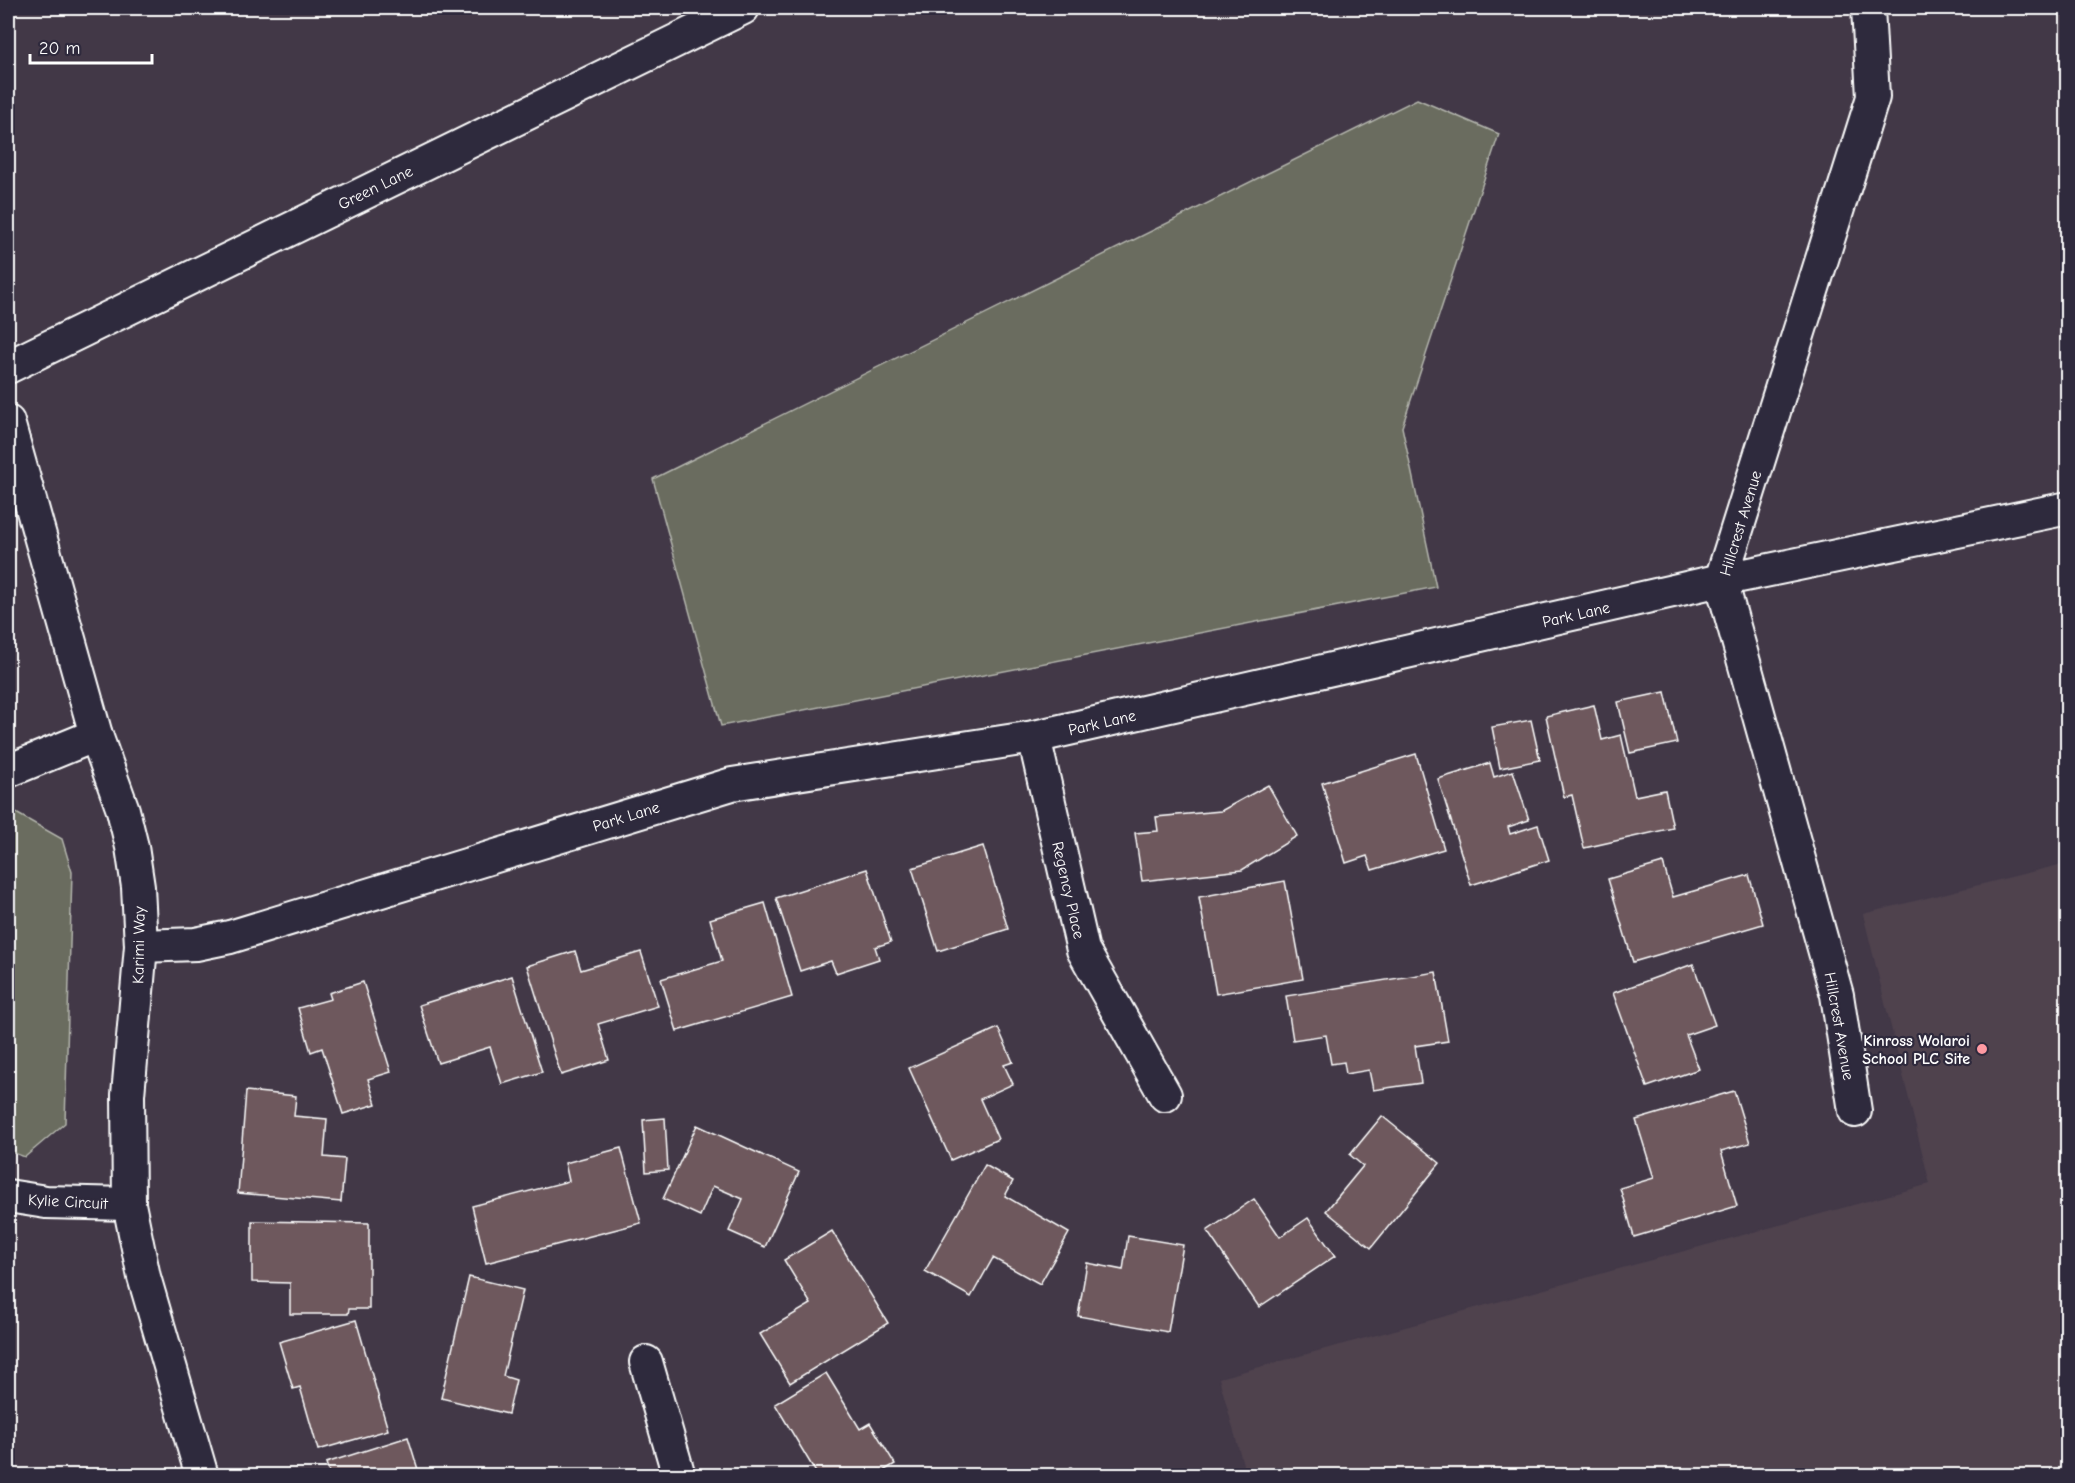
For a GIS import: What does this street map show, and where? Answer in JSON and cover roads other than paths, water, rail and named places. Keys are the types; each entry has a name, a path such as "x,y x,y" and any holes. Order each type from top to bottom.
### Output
{"street":[{"name":"Green Lane","path":"8,367 743,8"},
{"name":"Hillcrest Avenue","path":"1855,1111 1838,995 1721,580 1873,97 1868,8"},
{"name":"Karimi Way","path":"8,422 96,735 123,810 132,847 138,886 141,946 128,1095 129,1204 144,1277 202,1476"},
{"name":"Park Lane","path":"141,946 196,944 230,936 732,784 1034,737 1721,580 2067,508"},
{"path":"8,771 96,735"},
{"name":"Regency Place","path":"1034,737 1083,950 1165,1095"},
{"name":"Kylie Circuit","path":"8,1196 46,1203 129,1204"},
{"path":"646,1362 679,1476"}],"place":[{"name":"Kinross Wolaroi School PLC Site","path":"1982,1049"}]}
